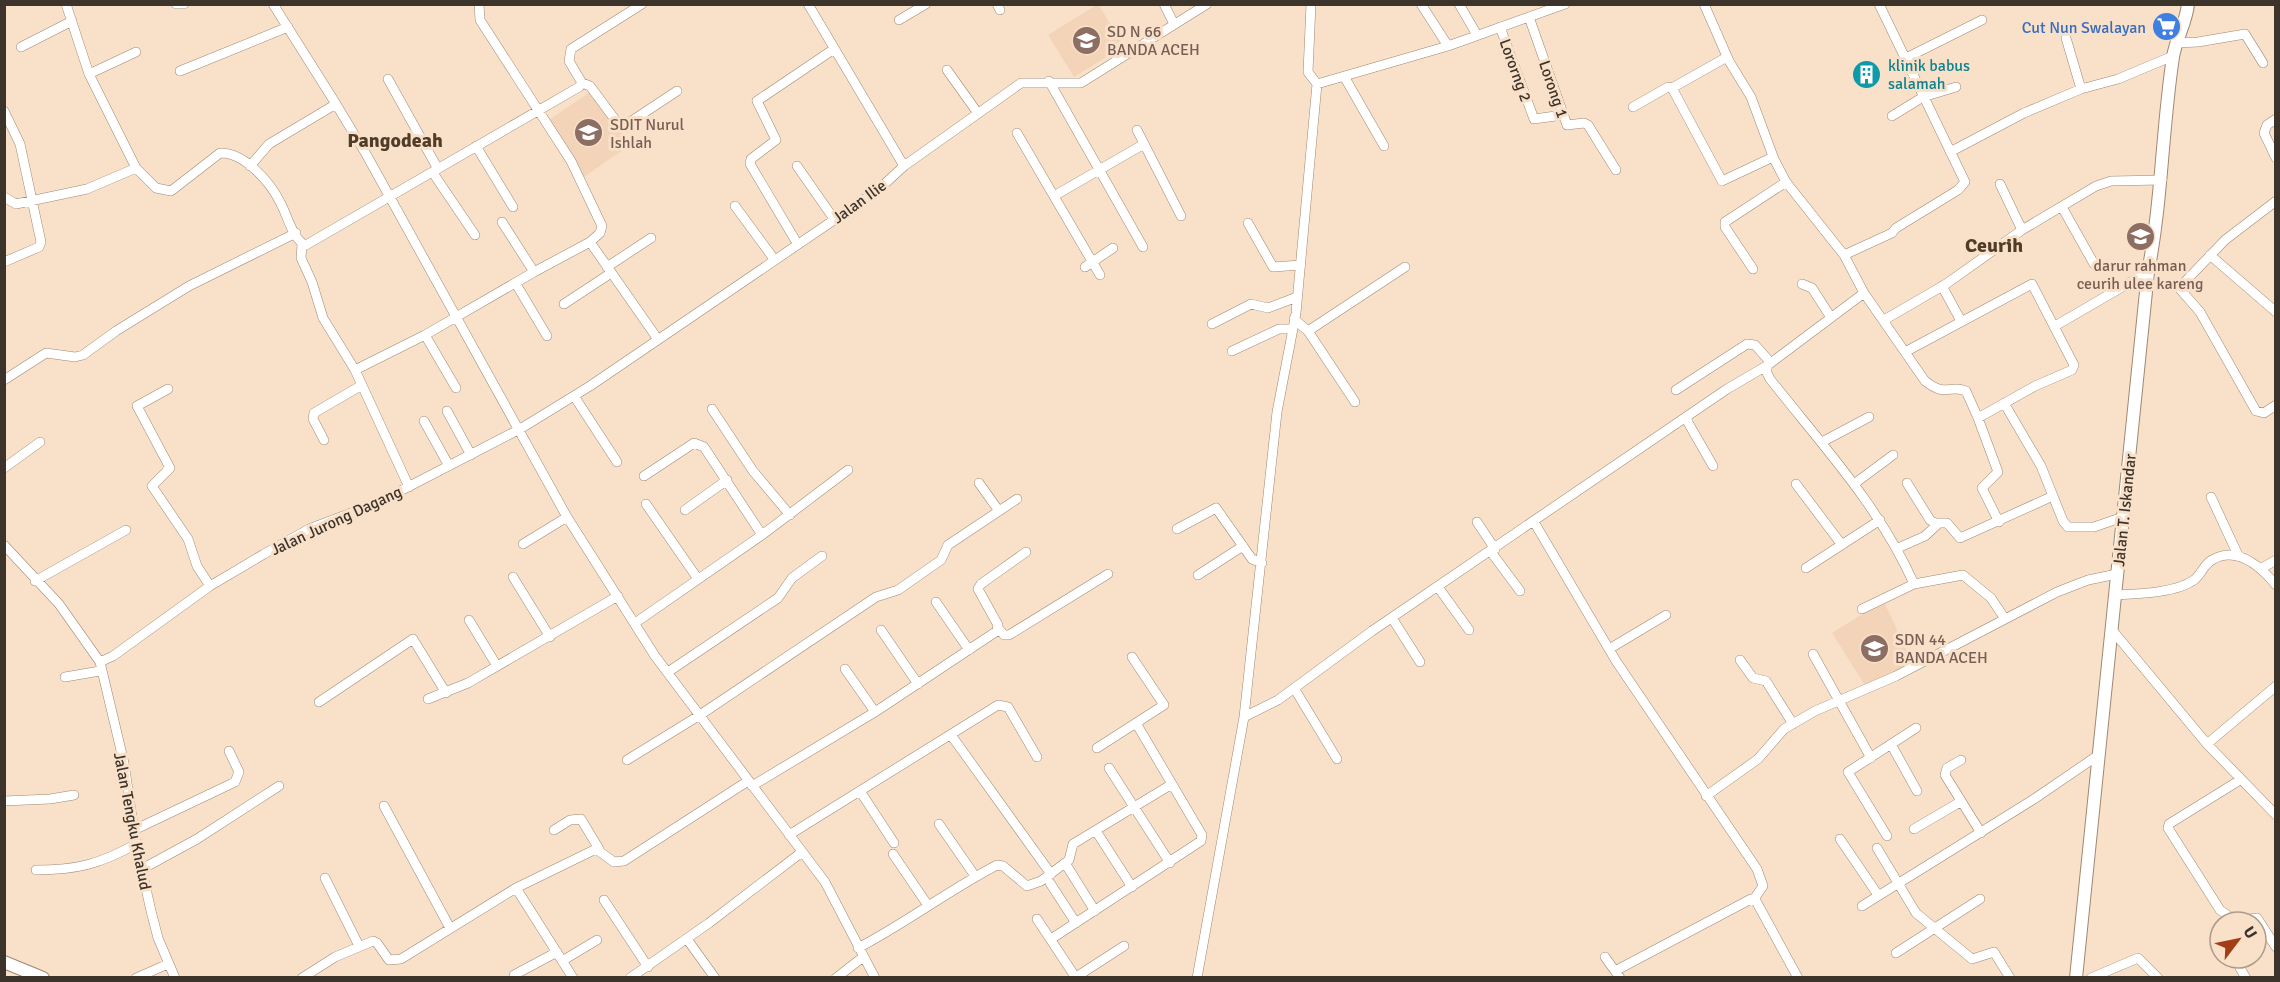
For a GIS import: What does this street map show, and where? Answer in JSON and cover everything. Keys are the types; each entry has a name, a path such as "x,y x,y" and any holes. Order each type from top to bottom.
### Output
{"street":[{"path":"66,4 89,74 136,168 156,188 171,191 220,153 228,153 250,166 279,199 302,244 301,258 312,282 323,318 355,370 409,487"},
{"path":"176,4 184,4"},
{"path":"273,4 336,104 520,429 567,517 668,672 825,882 875,978"},
{"path":"642,4 571,49 570,62 582,83 590,86 619,125 624,126 677,92"},
{"path":"808,4 904,166"},
{"path":"899,20 926,4"},
{"path":"1164,4 1174,24"},
{"name":"Jalan Ilie","path":"520,429 574,396 878,190 904,166 977,112 1021,83 1049,81 1082,83 1207,4"},
{"path":"1197,978 1244,717 1277,412 1301,265 1307,209 1307,174 1317,84 1308,72 1311,4"},
{"path":"1421,4 1448,46"},
{"path":"1459,4 1478,35"},
{"path":"1317,84 1448,46 1564,4"},
{"path":"1704,4 1727,57 1751,97 1773,157 1786,182 1844,255 1864,293 1918,373 1935,389 1944,392 1960,388 1966,391 1998,472 1982,488 1999,522"},
{"path":"1844,255 1892,233 1896,228 1964,186 1964,177 1904,59 1879,4"},
{"name":"Jalan T. Iskandar","path":"2177,43 2180,4"},
{"name":"Jalan T. Iskandar","path":"2076,978 2148,272 2158,221 2173,56 2186,23 2188,4"},
{"path":"355,370 457,318 590,242 600,233 602,226 570,161 480,20 482,6"},
{"name":"Lorong 1","path":"1529,16 1567,125 1584,123 1588,125 1616,170"},
{"path":"1904,59 1982,20"},
{"path":"21,47 72,21"},
{"path":"180,71 288,27"},
{"name":"Lororng 2","path":"1500,27 1534,119 1563,115"},
{"path":"2177,43 2245,34 2262,63"},
{"path":"2066,38 2081,89"},
{"path":"797,243 750,164 751,159 777,140 757,101 834,49"},
{"path":"89,74 136,52"},
{"path":"1950,152 2024,113 2081,89 2118,79 2173,56"},
{"path":"1633,107 1727,57"},
{"path":"946,70 977,112"},
{"path":"1344,78 1384,146"},
{"path":"388,79 436,171 475,235"},
{"path":"1049,81 1143,247"},
{"path":"302,244 306,246 476,146 540,112 582,83"},
{"path":"1892,116 1923,97 1956,87"},
{"path":"1672,88 1722,182 1773,157"},
{"path":"250,166 269,144 336,104"},
{"path":"4,111 20,144 41,242 39,247 4,262"},
{"path":"2276,119 2267,125 2264,133 2276,158"},
{"path":"1137,130 1181,216"},
{"path":"1017,133 1054,196 1089,264 1100,274"},
{"path":"1054,196 1144,144"},
{"path":"476,146 513,207"},
{"path":"797,166 834,219"},
{"path":"4,197 16,204 34,201 87,189 136,168"},
{"path":"1884,320 1942,286 2022,230 2103,183 2162,180"},
{"path":"1753,269 1725,227 1725,222 1786,182"},
{"path":"2000,184 2022,230"},
{"path":"2276,201 2210,255 2180,288 2200,312 2256,411 2264,413 2276,405"},
{"path":"735,206 774,259"},
{"path":"2062,207 2094,264"},
{"path":"502,222 534,272"},
{"path":"1248,223 1273,267 1301,265"},
{"path":"4,380 46,353 75,357 82,355 189,286 296,234"},
{"path":"564,304 651,238"},
{"path":"590,242 657,338"},
{"path":"1089,264 1113,248"},
{"path":"2210,255 2276,312"},
{"path":"1308,331 1405,267"},
{"path":"2055,326 2148,272"},
{"path":"516,284 547,336"},
{"path":"1802,284 1812,288 1830,316"},
{"path":"1905,351 2032,284 2073,363 2072,370 1978,418"},
{"path":"1942,286 1961,321"},
{"path":"1244,717 1294,688 1392,618 1727,389 1770,364 1830,316 1864,293"},
{"path":"1212,324 1251,304 1268,308 1297,297"},
{"path":"1232,351 1279,328 1293,324 1308,331 1355,402"},
{"path":"425,335 456,388"},
{"path":"1676,390 1747,344 1755,345 1770,364"},
{"path":"1770,364 1766,371 1770,380 1822,442 1880,520 1898,548 1914,584"},
{"path":"324,440 313,419 314,413 362,385"},
{"path":"168,389 137,406 170,468 152,486 188,539 197,566 210,586"},
{"path":"574,396 617,462"},
{"path":"2004,403 2041,466 2063,521 2071,529 2094,527 2123,517"},
{"path":"712,409 753,471 790,515"},
{"path":"447,411 471,455"},
{"path":"1822,442 1869,417"},
{"path":"1686,418 1713,466"},
{"path":"424,422 449,466"},
{"name":"Jalan Jurong Dagang","path":"100,667 210,586 309,529 377,503 520,429"},
{"path":"4,468 40,442"},
{"path":"645,476 694,443 704,447 762,535"},
{"path":"1854,484 1893,455"},
{"path":"635,624 790,515 848,470"},
{"path":"685,510 727,480"},
{"path":"979,483 999,511"},
{"path":"1907,483 1930,520 1939,524 1947,524 1960,538 2053,496"},
{"path":"1796,484 1842,545"},
{"path":"2211,497 2238,555 2262,568 2276,585"},
{"path":"627,760 700,715 876,597 898,590 941,560 948,545 1017,499"},
{"path":"645,504 698,579"},
{"path":"1177,529 1216,508 1252,559 1262,563"},
{"path":"523,544 567,517"},
{"path":"1806,568 1880,520"},
{"path":"1477,522 1520,591"},
{"path":"1534,522 1609,649 1761,877 1763,886 1754,899 1618,974 1605,957"},
{"path":"1898,548 1924,536 1939,524"},
{"path":"35,581 126,530"},
{"path":"4,545 35,581 59,604 100,667 65,677"},
{"path":"1198,575 1243,546"},
{"path":"1026,552 981,584 978,589 998,628 1007,636 1108,574"},
{"path":"2116,595 2153,593 2192,582 2212,559 2238,555"},
{"path":"668,672 778,598 792,578 822,556"},
{"path":"2262,568 2276,560"},
{"path":"1706,796 1758,759 1769,749 1779,734 1793,724 1839,700 1896,675 2057,592 2088,580 2117,574"},
{"path":"1862,609 1914,584 1963,575 1991,598 2006,619"},
{"path":"513,577 550,637"},
{"path":"1438,588 1469,630"},
{"path":"428,699 446,693 497,666 618,596"},
{"path":"936,602 969,650"},
{"path":"1609,649 1666,615"},
{"path":"1392,618 1420,662"},
{"path":"468,620 497,666"},
{"path":"554,830 570,820 581,819 599,849 612,861 624,861 750,784 875,712 969,650 998,628"},
{"path":"881,630 918,684"},
{"path":"2112,630 2207,744 2276,814"},
{"path":"319,702 413,639 446,693"},
{"path":"1813,654 1870,759"},
{"path":"1097,748 1164,705 1132,657"},
{"path":"1740,660 1753,678 1766,681 1793,724"},
{"name":"Jalan Tengku Khalud","path":"100,667 124,763 136,844 158,938 175,978"},
{"path":"845,669 875,712"},
{"path":"2207,744 2276,686"},
{"path":"1294,688 1337,759"},
{"path":"789,835 998,705 1005,705 1037,757"},
{"path":"1051,939 1197,846 1202,835 1136,723"},
{"path":"1887,836 1848,772 1892,746 1916,728"},
{"path":"951,735 1051,878 1076,923"},
{"path":"1892,746 1917,791"},
{"path":"134,830 235,782 239,772 229,751"},
{"path":"1862,906 1981,833 2097,756"},
{"path":"1961,760 1945,771 1960,802 1981,833"},
{"path":"1109,768 1170,863"},
{"path":"2240,780 2169,824 2168,828 2220,910 2236,921 2257,918 2276,947"},
{"path":"836,978 861,953 927,904 997,865 1003,866 1028,886 1051,878 1065,863 1073,844 1172,784"},
{"path":"142,869 197,839 279,786"},
{"path":"860,791 894,843"},
{"path":"4,801 50,799 74,795"},
{"path":"1914,829 1960,802"},
{"path":"384,806 450,928"},
{"path":"939,824 975,876"},
{"path":"1096,831 1132,887"},
{"path":"1840,839 1878,895"},
{"path":"36,870 86,867 110,858 136,844"},
{"path":"1877,848 1916,913 1972,959 1994,951 2010,978"},
{"path":"302,978 359,946 373,941 377,942 389,960 396,961 516,888 599,849"},
{"path":"630,978 687,939 802,852"},
{"path":"893,854 927,904"},
{"path":"1065,863 1095,911"},
{"path":"326,878 359,946"},
{"path":"516,888 573,978"},
{"path":"1754,899 1798,978"},
{"path":"1896,953 1980,899"},
{"path":"604,900 648,967"},
{"path":"1037,919 1076,977 1124,946"},
{"path":"687,939 715,978"},
{"path":"562,961 597,940"},
{"path":"514,975 557,952"},
{"path":"2091,978 2138,957 2158,978"},
{"path":"4,962 43,978"},
{"path":"136,978 168,964"}],"shaded area":[{"name":"SD N 66 BANDA ACEH","path":"1098,4 1124,46 1074,77 1048,35"},
{"name":"SDIT Nurul Ishlah","path":"593,90 630,145 584,177 549,120"},
{"name":"SDN 44 BANDA ACEH","path":"1885,604 1913,664 1868,690 1832,633 1864,613"}],"place":[{"name":"Cut Nun Swalayan","path":"2167,27"},
{"name":"SD N 66 BANDA ACEH","path":"1086,40"},
{"name":"klinik babus salamah","path":"1867,74"},
{"name":"SDIT Nurul Ishlah","path":"589,133"},
{"name":"darur rahman ceurih ulee kareng","path":"2140,237"},
{"name":"SDN 44 BANDA ACEH","path":"1874,648"}],"district":[{"name":"Pangodeah","path":"395,140"},
{"name":"Ceurih","path":"1994,245"}]}
